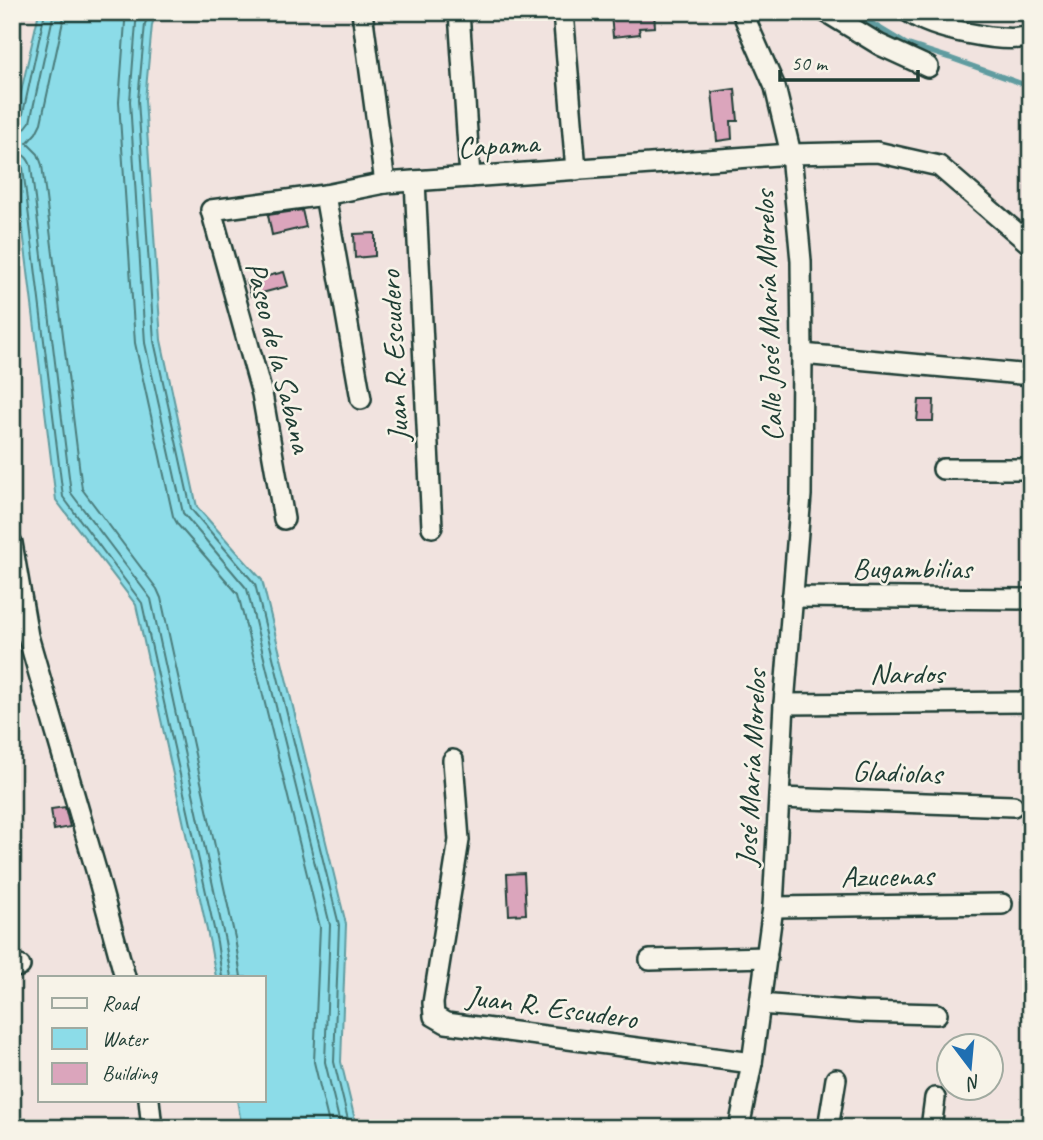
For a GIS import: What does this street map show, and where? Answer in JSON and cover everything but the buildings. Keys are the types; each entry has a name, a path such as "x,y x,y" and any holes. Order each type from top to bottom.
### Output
{"street":[{"path":"362,12 385,183"},
{"path":"459,12 470,177"},
{"path":"563,12 576,170"},
{"name":"Calle José María Morelos","path":"742,12 775,87 791,154 801,261 802,476"},
{"path":"825,12 880,46 928,67"},
{"path":"909,12 916,18 960,32 991,38 1031,37"},
{"name":"Capama","path":"211,210 325,195 385,183 791,154 877,152 939,166 1031,245"},
{"name":"Juan R. Escudero","path":"415,181 432,527"},
{"path":"325,195 361,399"},
{"name":"Paseo de la Sabana","path":"211,210 262,394 284,519"},
{"path":"802,354 1031,375"},
{"path":"943,469 1031,469"},
{"name":"José María Morelos","path":"739,1128 752,1063 773,907 784,704 802,476"},
{"path":"12,543 20,637 96,870 125,976"},
{"name":"Bugambilias","path":"792,597 1031,599"},
{"name":"Nardos","path":"784,704 1031,702"},
{"name":"Juan R. Escudero","path":"453,760 458,840 433,1003 434,1016 446,1023 752,1063"},
{"name":"Gladiolas","path":"779,798 1013,806"},
{"name":"Azucenas","path":"773,907 1002,904"},
{"path":"650,960 767,957"},
{"path":"760,1004 862,1012 937,1014"},
{"path":"828,1128 836,1079"},
{"path":"149,1102 152,1128"},
{"path":"931,1128 935,1102"}],"water":[{"path":"39,12 156,12 152,25 145,100 161,340 197,507 262,580 346,924 341,1062 357,1128 242,1128 237,1102 266,1102 266,976 216,976 136,605 56,500 12,132"}],"waterway":[{"path":"853,12 906,44 1031,87"}]}
